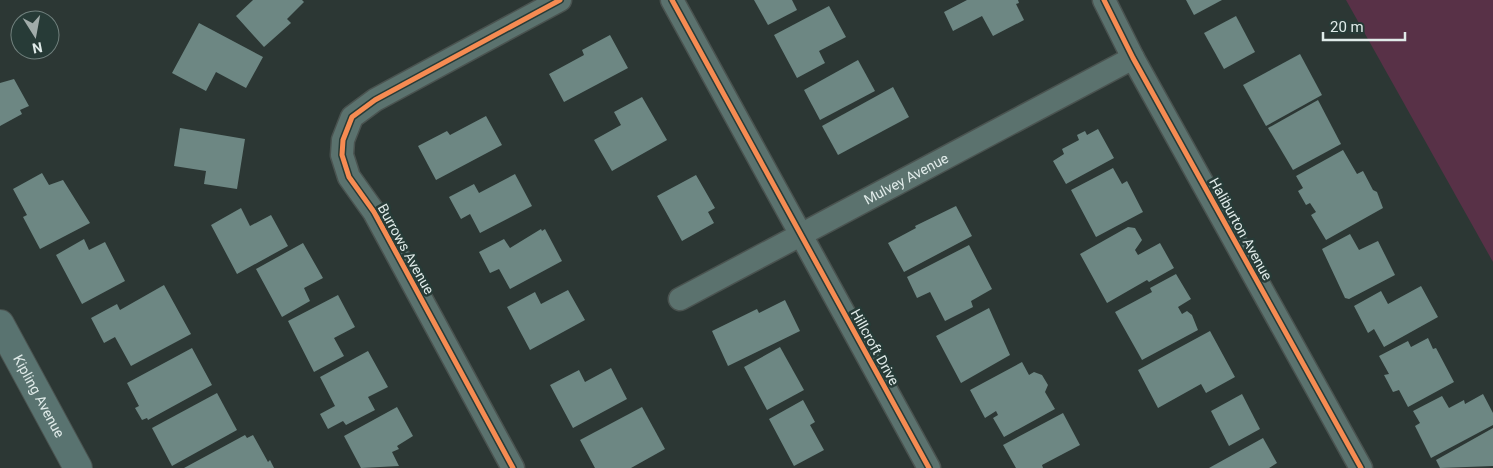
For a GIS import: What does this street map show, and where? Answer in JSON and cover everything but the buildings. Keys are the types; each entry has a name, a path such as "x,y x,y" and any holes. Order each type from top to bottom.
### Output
{"main road":[{"name":"Kipling Avenue","path":"0,324 78,468"}],"street":[{"name":"Burrows Avenue","path":"513,468 374,212 350,177 342,155 343,140 352,117 374,100 560,0"},
{"path":"672,0 801,237"},
{"name":"Haliburton Avenue","path":"1104,0 1133,58 1361,468"},
{"name":"Mulvey Avenue","path":"680,299 801,237 1133,58"},
{"name":"Hillcroft Drive","path":"801,237 929,468"}],"shaded area":[{"path":"1346,0 1493,0 1493,262"}],"cycle path":[{"path":"513,468 374,212 349,177 342,155 343,140 352,117 375,100 560,0"},
{"path":"672,0 929,468"},
{"path":"1104,0 1133,58 1361,468"}]}
